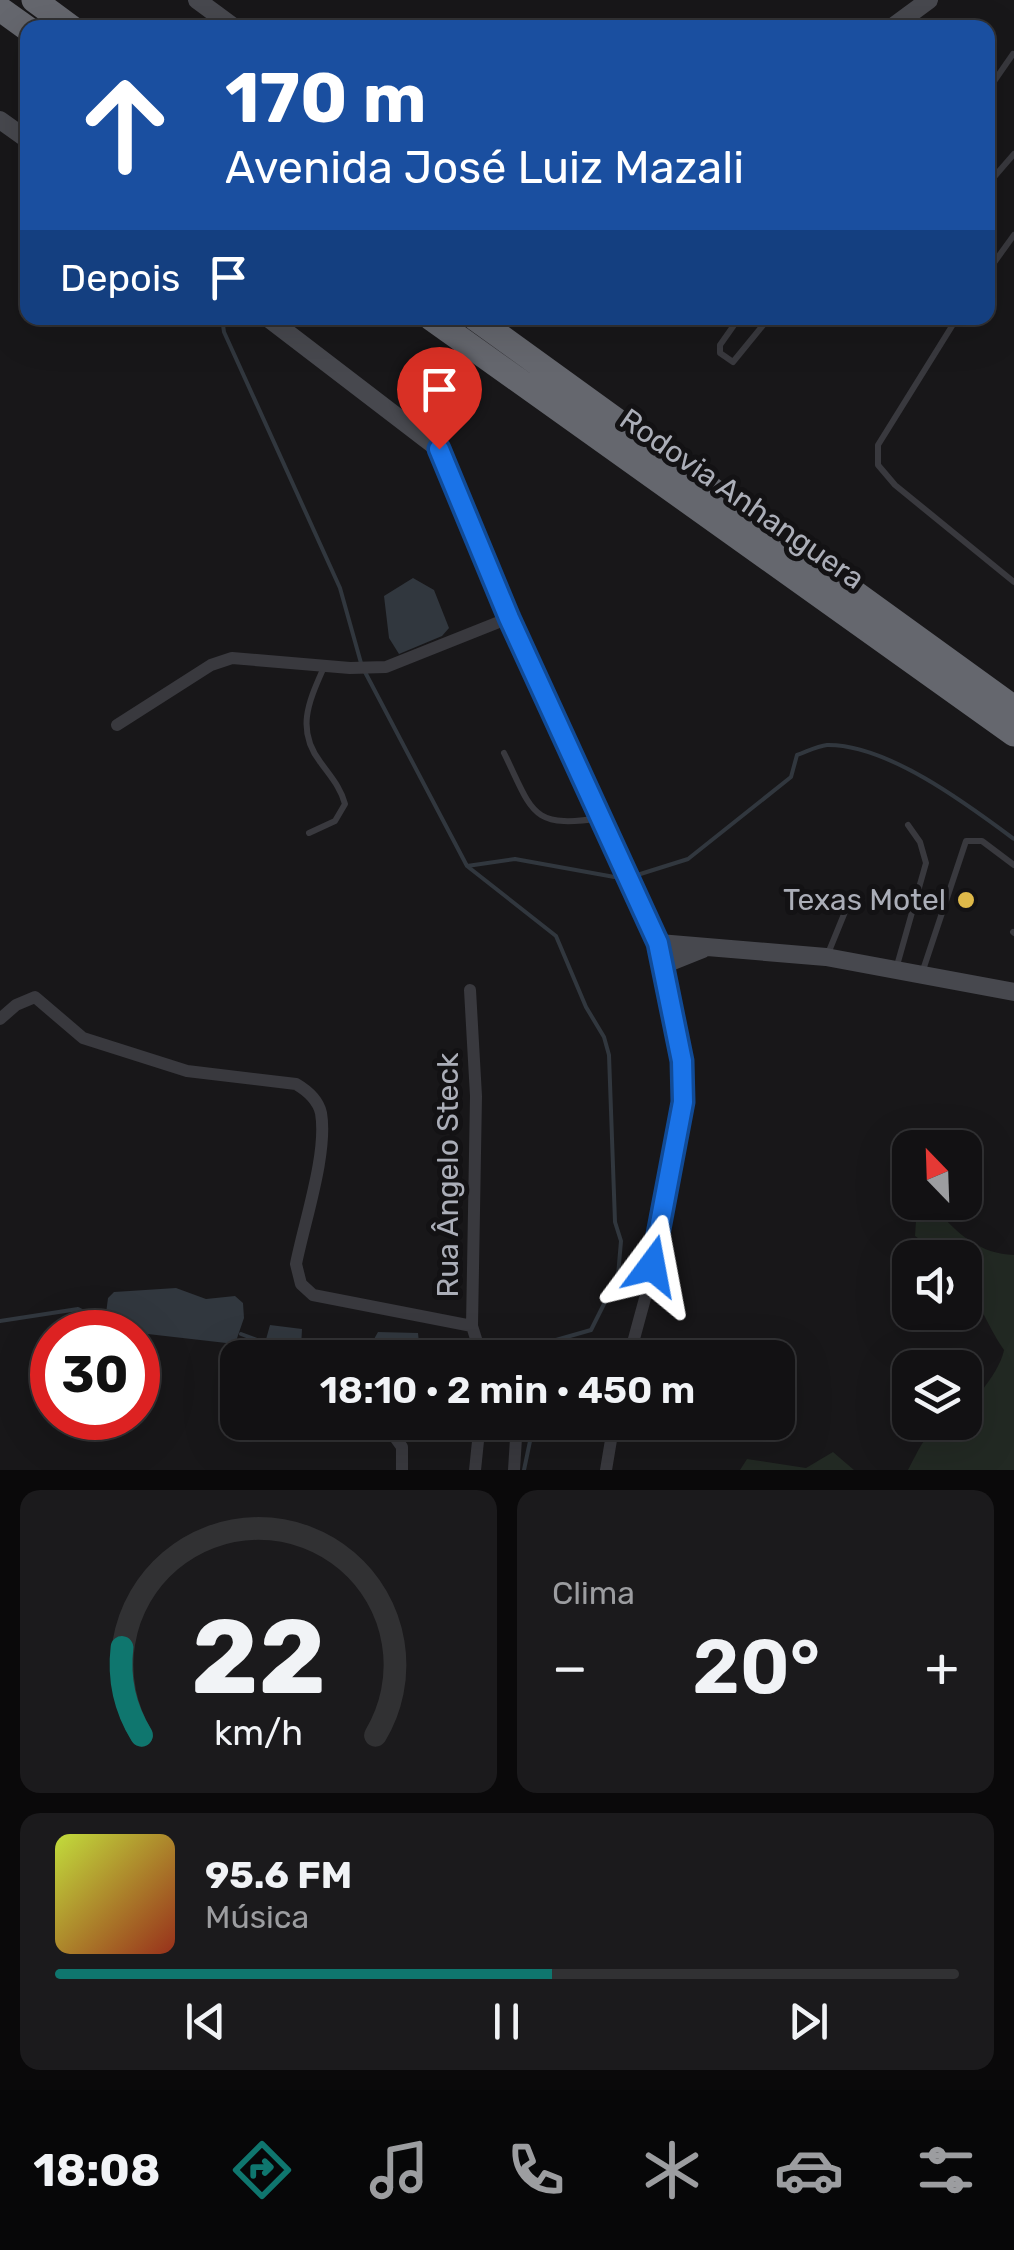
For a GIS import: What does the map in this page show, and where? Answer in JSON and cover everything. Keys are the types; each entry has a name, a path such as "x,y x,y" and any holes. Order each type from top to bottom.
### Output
{"highway":[{"path":"34,0 61,20"},
{"name":"Rodovia Anhanguera","path":"441,325 1014,734"},
{"name":"Rodovia Anhanguera","path":"485,325 1014,708"},
{"path":"497,325 545,367"}],"main road":[{"path":"196,0 224,20"},
{"path":"902,20 929,0"},
{"path":"277,325 439,449 509,618 642,905 664,965 703,948"},
{"path":"658,943 826,957 1014,992"}],"street":[{"path":"117,725 221,662 270,659 325,666 386,666 509,618"},
{"path":"634,1340 660,1235 683,1102 682,1061 664,965"},
{"name":"Rua Ângelo Steck","path":"470,990 476,1114 472,1326 476,1340"},
{"path":"0,1019 16,1004 36,997 84,1038 187,1071 296,1084 309,1091 321,1110 322,1136 296,1264 301,1284 313,1296 472,1326"},
{"path":"397,1440 402,1447 402,1470"},
{"path":"474,1470 478,1440"},
{"path":"514,1470 516,1440"},
{"path":"606,1470 611,1440"}],"lane":[{"path":"995,80 1013,54"},
{"path":"995,176 1014,154"},
{"path":"995,261 1014,235"},
{"path":"733,325 720,344 720,353 733,362 764,325"},
{"path":"952,325 878,445 878,465 894,485 1014,582"},
{"path":"310,833 334,821 345,804 342,791 305,734 305,714 325,666"},
{"path":"504,753 538,814 560,824 602,817"},
{"path":"896,970 926,863 920,842 908,826"},
{"path":"921,975 966,841 982,841 1014,865"},
{"path":"826,957 849,902"}],"shaded area":[{"path":"413,578 434,590 449,628 442,636 399,654 389,638 384,596"},
{"path":"946,1220 970,1240 921,1240 915,1236 916,1221"},
{"path":"982,1248 1014,1255 1014,1470 908,1470 925,1440 982,1440 982,1390 1004,1350 982,1311"},
{"path":"176,1288 206,1299 235,1296 243,1303 244,1318 236,1340 220,1342 160,1335 160,1310 106,1310 108,1298 114,1292"},
{"path":"270,1325 302,1329 301,1340 266,1340"},
{"path":"378,1332 418,1333 419,1340 373,1340"},
{"path":"833,1452 854,1470 740,1470 747,1459 806,1468"}],"waterway":[{"path":"223,325 340,588 361,663"},
{"path":"365,672 467,866 556,936 586,1007 604,1037 609,1055 615,1222 621,1241 618,1276 591,1330 556,1340"},
{"path":"634,876 688,859 791,777 797,755 827,745 850,747 900,765 1014,839"},
{"path":"467,866 515,859 620,878"},
{"path":"72,1310 80,1310"},
{"path":"0,1321 30,1316"},
{"path":"241,1334 257,1340"},
{"path":"524,1470 530,1440"}],"place":[{"name":"Texas Motel","path":"966,900"}],"route":[{"path":"439,449 509,618 658,943 682,1061 683,1102 676,1158 652,1266"}]}
